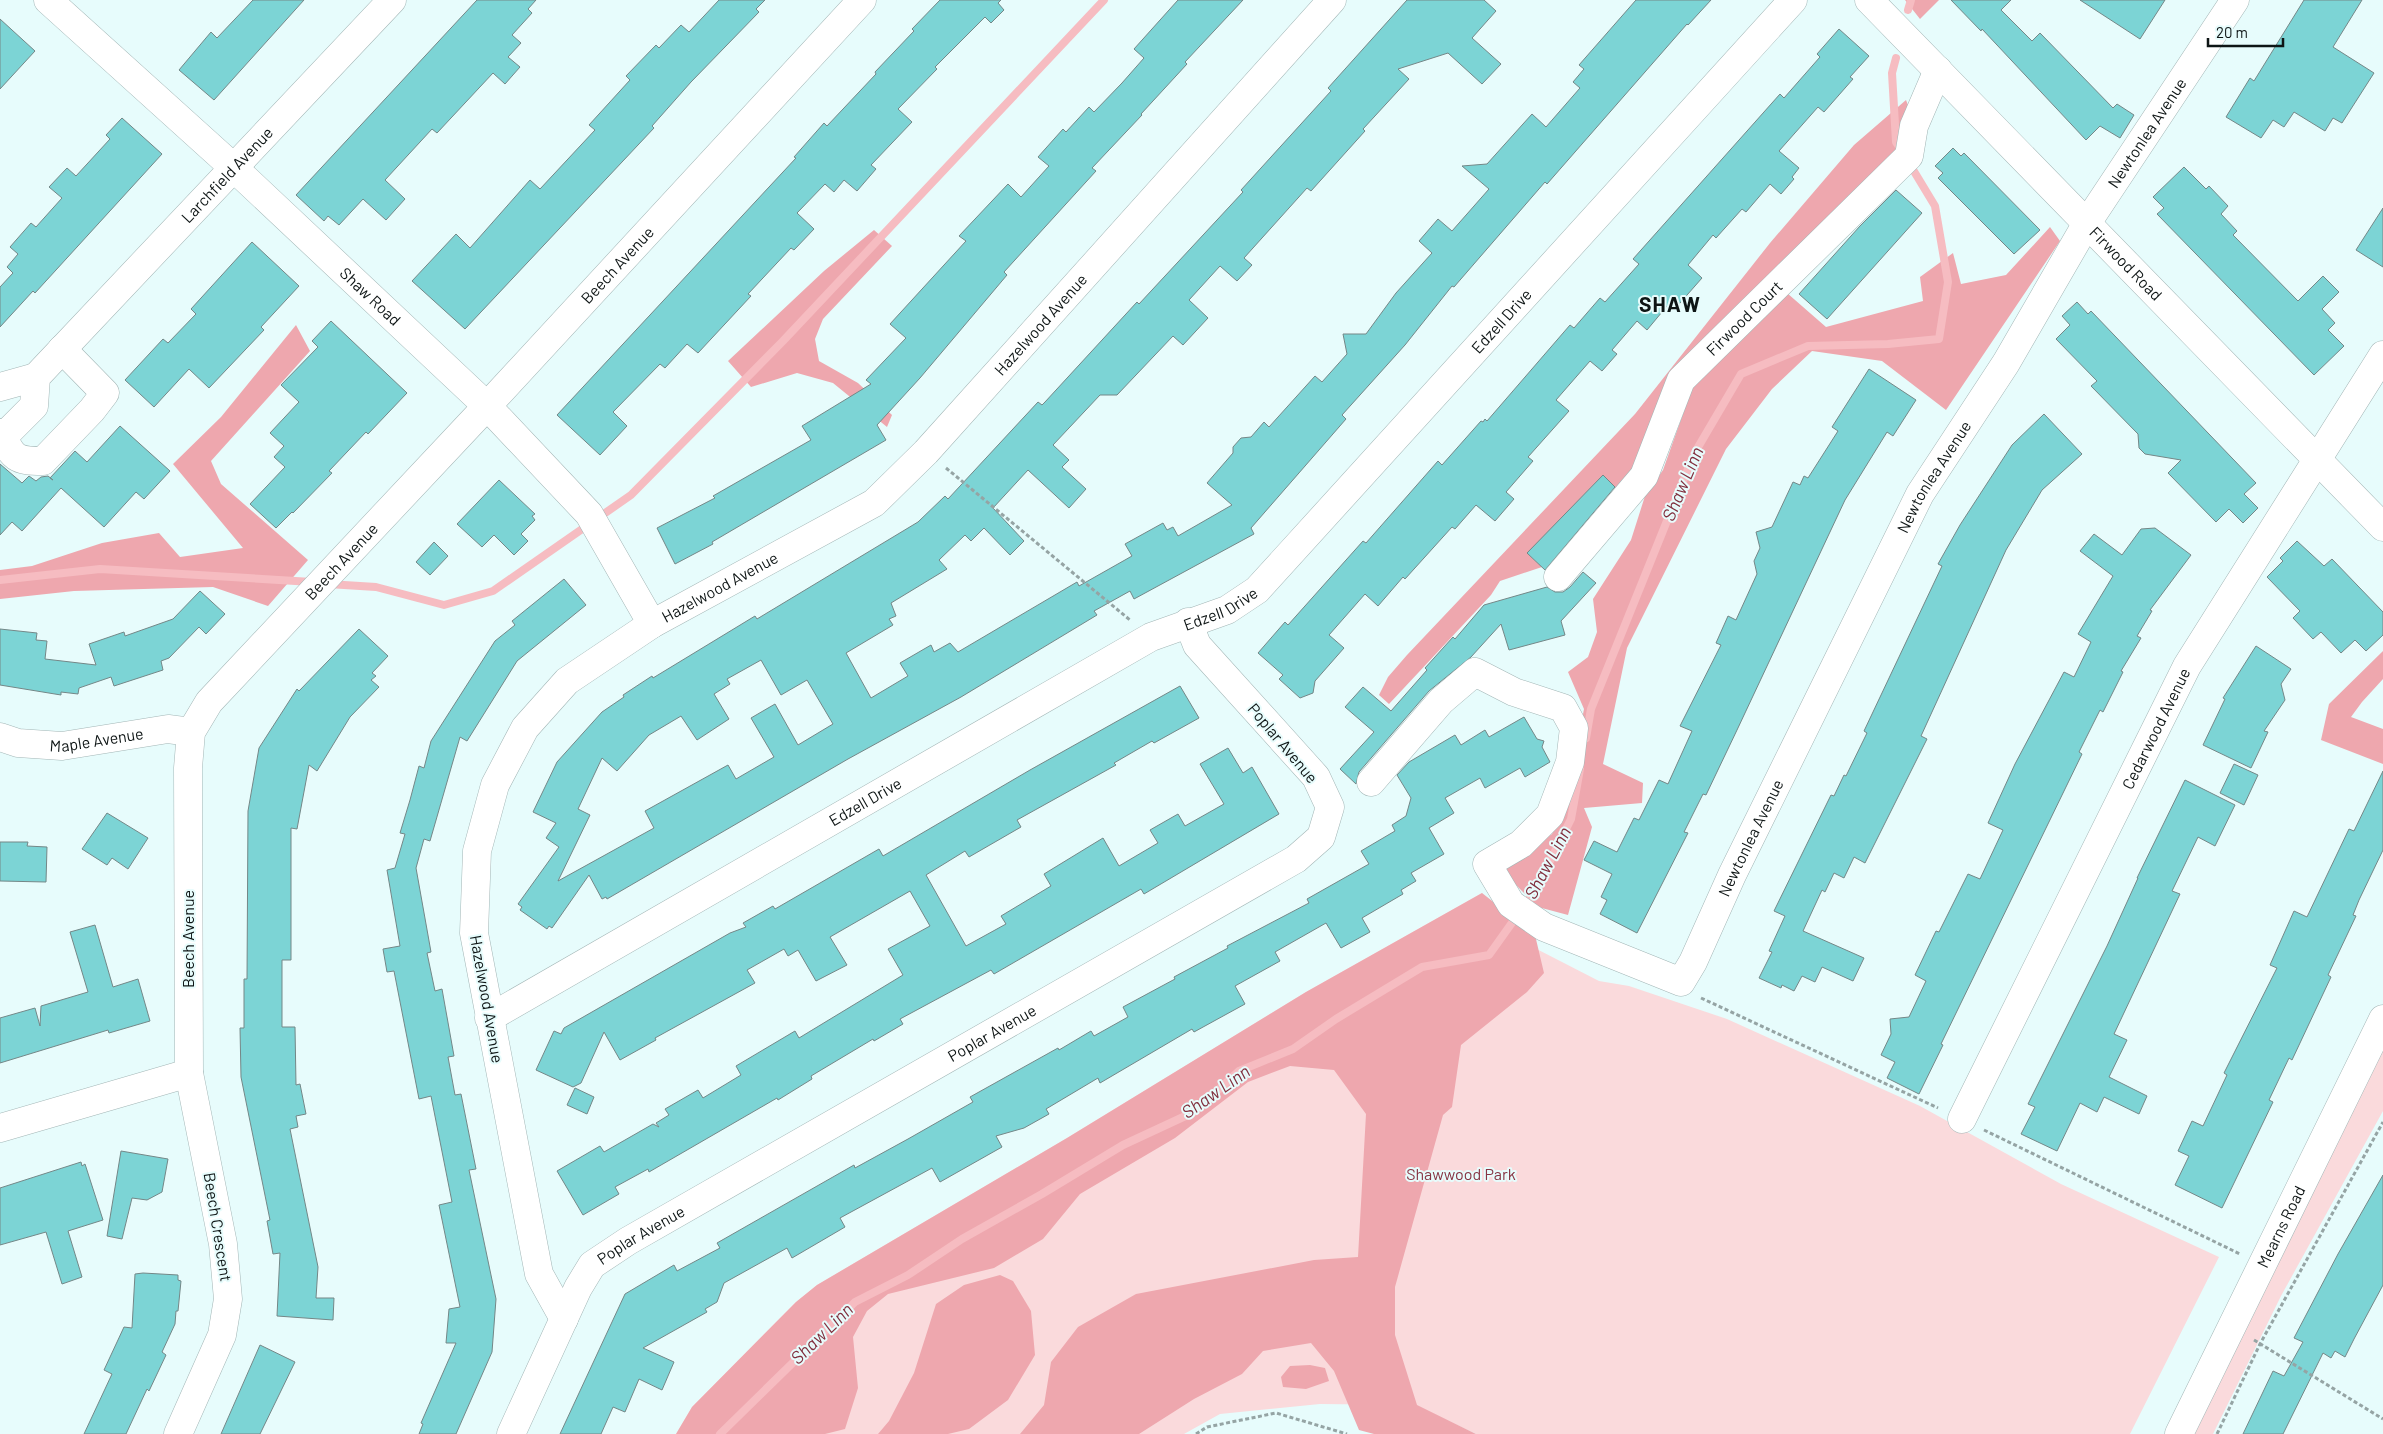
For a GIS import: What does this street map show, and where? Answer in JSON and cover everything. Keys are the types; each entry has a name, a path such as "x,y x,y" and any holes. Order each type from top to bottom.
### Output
{"street":[{"name":"Shaw Road","path":"48,0 234,168 486,406 589,514 652,624"},
{"name":"Larchfield Avenue","path":"36,377 392,0"},
{"name":"Beech Avenue","path":"189,1072 188,768 191,732 209,702 862,0"},
{"name":"Hazelwood Avenue","path":"564,1319 540,1274 489,1018 474,932 477,851 494,785 525,728 567,681 652,624 874,503 926,452 1332,0"},
{"name":"Edzell Drive","path":"489,1018 1151,637 1188,622 1227,610 1257,590 1793,0"},
{"name":"Firwood Road","path":"1869,0 2383,527"},
{"name":"Newtonlea Avenue","path":"1371,782 1441,701 1475,672 1514,692 1563,708 1574,728 1570,762 1550,814 1521,844 1487,864 1510,904 1544,927 1681,982 1693,962 1732,875 1920,494 2006,363 2087,224 2236,0"},
{"name":"Firwood Court","path":"1558,576 1644,476 1681,380 1909,156 1914,126 1938,70"},
{"path":"0,387 36,377 34,406 8,432 0,433 10,452 22,461 43,461 92,410 105,393 62,349"},
{"name":"Cedarwood Avenue","path":"1962,1119 2187,666 2383,356"},
{"name":"Poplar Avenue","path":"511,1434 578,1288 592,1265 628,1241 1296,859 1321,837 1330,808 1316,777 1198,645 1188,622"},
{"name":"Maple Avenue","path":"0,737 18,743 62,746 168,729 191,732"},
{"name":"Mearns Road","path":"2179,1434 2383,1019"},
{"path":"0,1128 189,1072"},
{"name":"Beech Crescent","path":"178,1434 222,1335 228,1299 223,1244 189,1072"}],"path":[{"path":"926,452 1151,637"},
{"path":"2217,1434 2260,1344 2383,1122"},
{"path":"2232,1327 2383,1419"},
{"path":"1196,1434 1207,1427 1276,1413 1347,1434"}],"green space":[{"name":"Shawwood Park","path":"1482,893 1496,928 1599,981 1629,986 1727,1019 1920,1106 2061,1184 2219,1257 2130,1434 1476,1434 1415,1405 1320,1404 1220,1414 1184,1434 676,1434 692,1407 796,1302 817,1285 1067,1138 1306,992"},
{"path":"2383,1046 2383,1111 2281,1296 2213,1434 2193,1434"}],"shaded area":[{"path":"1905,0 1939,0 1920,19"},
{"path":"1906,100 1911,113 1893,157 1674,377 1641,464 1618,490 1603,475 1528,554 1542,567 1500,581 1491,595 1389,704 1379,695 1388,677 1635,414 1770,243 1854,145"},
{"path":"2050,227 2060,241 1946,410 1882,361 1812,351 1772,389 1726,449 1627,648 1603,764 1643,783 1642,803 1584,808 1592,827 1568,915 1538,907 1513,882 1505,866 1552,834 1568,792 1584,709 1568,672 1588,657 1597,632 1593,599 1631,540 1645,496 1663,470 1693,386 1787,293 1826,327 1923,301 1920,277 1953,253 1961,284 2006,275"},
{"path":"874,230 892,246 823,319 815,339 819,361 858,383 892,415 887,427 833,383 797,373 751,387 728,361 824,271"},
{"path":"296,325 310,351 211,461 221,484 308,560 268,606 213,587 74,591 0,599 0,570 32,566 102,543 159,533 180,557 243,548 173,464 221,417"},
{"path":"2383,651 2383,679 2351,717 2383,729 2383,764 2321,740 2329,704"},
{"path":"1482,893 1535,935 1544,973 1527,992 1461,1045 1452,1107 1443,1115 1395,1287 1395,1335 1417,1405 1476,1434 1374,1434 1359,1430 1334,1371 1311,1343 1263,1351 1242,1374 1194,1399 1139,1434 1020,1434 1044,1405 1051,1362 1078,1327 1136,1294 1314,1260 1358,1257 1366,1114 1334,1070 1290,1066 1248,1082 1175,1138 1080,1194 1043,1239 994,1268 888,1294 867,1311 853,1337 858,1388 845,1429 825,1434 676,1434 692,1407 796,1302 817,1285 1067,1138 1306,992"},
{"path":"1000,1275 1013,1281 1031,1311 1035,1355 1008,1400 969,1429 948,1434 878,1434 889,1421 914,1373 936,1304 964,1285"},
{"path":"1310,1365 1325,1368 1329,1381 1306,1389 1283,1387 1281,1377 1290,1366"}],"building":[{"path":"253,0 304,0 214,100 179,70 211,32 217,38"},
{"path":"477,0 536,0 528,9 532,13 512,35 521,43 508,57 520,67 505,84 493,73 437,133 432,129 385,180 405,199 386,220 363,199 339,225 328,216 324,221 296,195"},
{"path":"719,0 765,0 756,9 759,12 691,82 652,126 654,128 465,329 412,281 456,234 470,248 530,180 540,189 595,130 589,125 630,80 626,76 656,45 659,48 681,25 689,32"},
{"path":"940,0 1001,0 998,3 1004,10 991,23 985,17 935,67 937,69 898,109 912,122 871,165 876,169 857,191 844,180 834,192 825,184 797,213 814,229 794,250 791,248 748,294 751,296 698,353 687,344 665,368 660,364 613,412 627,426 600,455 557,415 796,158 794,157 824,123 827,126 876,74 875,72 914,31 912,29"},
{"path":"1178,0 1243,0 1185,62 1187,64 1142,115 1092,168 1096,171 1004,272 1007,275 920,378 877,425 886,440 712,542 713,544 675,564 657,528 715,498 713,496 811,440 802,426 871,384 866,380 906,338 890,324 966,241 959,236 1008,184 1021,197 1049,166 1038,157 1063,129 1066,132 1089,107 1094,112 1122,83 1144,58 1134,49"},
{"path":"1407,0 1484,0 1496,11 1472,38 1501,64 1482,84 1448,53 1398,69 1409,79 1363,129 1365,131 1311,191 1307,188 1244,258 1252,265 1237,281 1220,266 1189,300 1208,318 1183,345 1173,336 1117,395 1100,395 1053,445 1069,460 1062,467 1086,489 1069,508 1028,470 993,508 1024,541 1010,555 984,528 971,541 965,535 939,560 947,569 891,603 896,616 889,619 893,625 846,653 871,698 908,676 900,663 931,645 934,652 950,643 958,652 1077,582 1079,586 1132,556 1125,544 1163,523 1167,530 1173,527 1178,536 1232,505 1207,483 1233,453 1233,447 1241,438 1251,437 1264,422 1269,427 1315,376 1322,382 1347,354 1343,334 1366,334 1396,293 1432,253 1419,241 1438,219 1452,231 1489,189 1462,166 1487,164 1532,114 1546,127 1580,88 1573,82 1584,69 1579,65 1636,0 1711,0 1687,24 1547,184 1545,182 1454,287 1452,286 1405,345 1342,415 1346,419 1251,528 1254,534 1134,599 1130,591 1094,611 1097,615 961,697 848,759 607,899 606,897 602,899 589,875 552,928 549,926 547,929 520,910 522,907 518,904 559,847 546,838 556,823 533,812 557,762 602,712 624,697 623,695 652,676 653,678 755,616 757,619 918,522 945,496 948,499 1038,402 1042,405 1045,402 1137,302 1139,304 1243,192 1241,190 1331,91 1328,88","holes":["761,660 781,695 807,680 833,724 798,745 775,704 751,718 774,757 736,779 728,765 645,811 654,828 558,881 590,815 578,809 602,758 617,771 649,735 681,716 697,740 729,719 714,694 730,684 727,679"]},
{"path":"1951,0 2011,0 2001,10 2032,41 2040,33 2113,108 2117,104 2134,115 2120,138 2100,126 2086,140 1982,29 1981,31"},
{"path":"2080,0 2165,0 2140,39"},
{"path":"2304,0 2362,0 2333,47 2374,73 2342,123 2333,118 2325,131 2294,112 2284,127 2273,120 2261,138 2226,117 2250,78 2254,81"},
{"path":"0,19 35,51 0,89"},
{"path":"1839,29 1869,56 1850,77 1853,79 1824,112 1818,107 1779,151 1799,168 1792,177 1794,179 1781,194 1770,184 1746,212 1742,209 1716,238 1713,235 1688,265 1702,278 1673,311 1667,306 1647,330 1637,321 1612,350 1617,354 1602,371 1590,361 1556,400 1569,411 1528,457 1533,461 1506,492 1514,499 1495,521 1476,505 1455,529 1452,527 1405,579 1403,577 1378,606 1365,594 1329,635 1344,648 1315,681 1313,693 1300,698 1279,679 1283,675 1258,653 1285,622 1288,625 1363,541 1366,543 1438,461 1442,465 1481,421 1483,422 1485,419 1487,421 1570,325 1574,328 1600,298 1605,302 1639,264 1633,259 1780,94 1784,98 1820,57 1817,54"},
{"path":"122,118 162,154 35,293 33,291 0,327 0,287 13,273 7,267 18,254 10,247 31,223 36,227 62,198 49,187 67,168 76,176 110,139 106,135"},
{"path":"1953,148 1961,156 1964,153 2040,230 2014,254 1938,178 1943,173 1935,166"},
{"path":"2184,167 2206,189 2209,186 2228,206 2221,214 2237,231 2233,235 2298,301 2323,276 2339,292 2322,309 2335,323 2328,330 2344,346 2314,375 2157,214 2164,208 2153,197"},
{"path":"1896,190 1922,213 1827,319 1799,294 1860,226"},
{"path":"2383,208 2383,267 2356,250"},
{"path":"252,242 299,286 261,327 264,330 209,388 189,369 154,407 125,380 163,339 168,343 196,314 191,309"},
{"path":"2077,302 2088,314 2091,311 2256,483 2244,494 2258,508 2243,523 2229,509 2216,522 2168,473 2181,460 2145,454 2139,448 2138,434 2091,386 2097,381 2056,339 2070,325 2062,316"},
{"path":"331,321 407,393 368,434 366,432 329,471 332,473 276,528 250,504 285,467 274,457 284,446 270,433 299,402 281,385 318,347 312,341"},
{"path":"1869,369 1916,400 1893,436 1887,432 1845,500 1706,795 1703,794 1684,832 1688,833 1637,933 1600,914 1607,900 1601,897 1612,874 1584,860 1594,841 1617,852 1634,818 1639,820 1659,780 1668,784 1692,731 1680,726 1721,645 1716,643 1728,616 1736,620 1757,574 1754,561 1760,548 1756,532 1772,527 1793,482 1800,485 1804,476 1808,478 1838,431 1832,427"},
{"path":"2044,414 2082,454 2042,490 2006,550 1921,736 1927,739 1865,863 1854,857 1844,878 1834,873 1825,892 1822,890 1803,931 1864,958 1853,981 1822,967 1815,982 1802,976 1794,991 1782,985 1781,988 1759,978 1772,952 1769,951 1785,916 1774,911 1831,795 1834,796 1844,775 1846,776 1867,733 1864,731 1942,566 1938,564 1960,525 2012,445"},
{"path":"120,426 170,471 144,499 136,492 104,527 61,488 22,531 12,522 0,535 0,464 22,483 29,476 36,481 41,477 48,476 50,478 75,451 87,462"},
{"path":"1603,475 1615,487 1545,570 1527,553"},
{"path":"499,480 535,514 532,516 535,520 521,534 528,541 514,555 494,535 482,547 457,524"},
{"path":"2155,528 2191,555 2150,610 2152,611 2137,636 2141,638 2121,671 2123,672 2103,712 2100,710 2079,752 2082,754 1941,1044 1943,1045 1919,1094 1887,1078 1895,1062 1881,1055 1891,1034 1890,1019 1909,1017 1926,981 1915,975 1936,931 1939,932 1968,874 1980,879 2003,830 1988,823 2015,764 2064,672 2074,677 2091,642 2078,634 2113,576 2080,551 2094,534 2122,555 2141,529"},
{"path":"2297,541 2324,566 2332,559 2383,612 2383,635 2366,651 2355,640 2341,653 2321,632 2313,639 2293,618 2300,611 2267,577 2283,561 2280,558"},
{"path":"434,542 448,556 430,575 416,562"},
{"path":"1583,572 1596,583 1561,621 1565,635 1509,650 1501,624 1471,657 1429,691 1359,772 1356,784 1340,769 1374,732 1345,707 1363,687 1391,711 1427,670 1425,668 1453,637 1455,639 1484,605 1547,587 1555,592 1563,592"},
{"path":"564,579 586,605 517,661 467,741 460,737 430,841 424,839 416,868 431,952 427,953 435,991 442,989 454,1056 448,1057 455,1095 461,1094 476,1169 469,1170 496,1299 492,1352 456,1434 419,1434 423,1424 421,1423 456,1343 446,1343 449,1309 460,1307 439,1205 452,1202 431,1096 419,1099 394,971 387,972 383,949 400,946 387,870 395,868 405,834 400,833 419,766 424,768 431,741 495,641 515,625 512,621"},
{"path":"200,591 225,614 206,634 199,627 169,658 161,661 163,670 114,686 111,677 79,688 78,694 61,692 61,695 0,685 0,629 37,633 36,640 47,641 45,659 96,665 89,644 124,632 125,636 173,619"},
{"path":"359,629 388,656 372,673 376,676 371,680 379,687 350,717 317,771 309,765 297,829 291,828 291,960 282,960 282,1027 295,1027 296,1085 300,1084 306,1114 296,1116 298,1127 290,1129 318,1267 316,1298 334,1298 333,1320 277,1316 280,1253 273,1254 267,1221 270,1220 241,1077 240,1028 244,1028 244,979 247,979 248,811 259,748 297,689 299,691"},
{"path":"2256,646 2291,669 2281,684 2285,700 2264,731 2268,732 2251,768 2203,745 2225,699 2223,698"},
{"path":"1180,686 1199,718 1154,743 1152,741 1114,763 1116,765 1017,820 1021,827 969,857 965,851 926,875 966,946 1006,924 1001,916 1051,886 1044,874 1103,838 1119,866 1158,843 1150,830 1178,814 1185,826 1224,804 1200,764 1228,748 1243,773 1252,767 1279,814 1144,894 1141,889 994,974 991,970 900,1019 903,1024 874,1041 873,1039 811,1076 812,1079 778,1100 777,1098 649,1172 648,1169 615,1187 619,1194 583,1215 557,1171 600,1146 604,1152 653,1124 659,1127 656,1123 669,1115 665,1109 698,1090 703,1098 741,1075 736,1066 795,1031 799,1038 903,975 888,949 930,926 910,891 830,937 847,965 816,981 798,950 788,956 784,949 747,970 755,983 655,1038 656,1040 620,1060 604,1032 581,1083 573,1087 536,1070 554,1031 561,1034 564,1028 730,933 746,927 743,923 773,906 775,909 879,849 883,856 1030,770"},
{"path":"1524,717 1537,739 1544,741 1542,747 1550,762 1525,777 1520,768 1485,788 1480,778 1445,798 1454,813 1429,828 1444,854 1411,873 1416,881 1401,890 1403,894 1362,918 1370,932 1341,948 1326,923 1275,952 1280,961 1235,986 1245,1004 1194,1032 1192,1029 1100,1083 1098,1078 1046,1109 1049,1114 1024,1128 996,1136 1002,1147 940,1182 932,1168 840,1218 845,1227 792,1258 787,1248 724,1283 717,1302 705,1309 707,1312 643,1348 674,1362 662,1390 639,1379 625,1412 613,1407 601,1434 560,1434 625,1294 674,1265 677,1271 720,1248 717,1243 854,1165 855,1168 973,1102 970,1097 1058,1048 1059,1050 1091,1031 1094,1036 1128,1017 1123,1007 1228,948 1227,946 1309,903 1307,899 1369,864 1361,851 1395,831 1392,825 1406,816 1411,798 1397,775 1409,762 1455,735 1461,745 1485,730 1489,737"},
{"path":"2234,764 2258,775 2244,805 2220,793"},
{"path":"2383,771 2383,850 2359,900 2353,915 2356,916 2328,975 2331,977 2292,1060 2289,1058 2269,1100 2273,1102 2222,1208 2175,1185 2189,1156 2178,1151 2192,1121 2203,1126 2227,1075 2224,1073 2277,968 2270,965 2294,911 2307,917 2349,829 2354,831"},
{"path":"2185,780 2235,805 2215,846 2198,837 2172,891 2180,894 2114,1034 2127,1040 2109,1077 2147,1096 2139,1114 2104,1097 2097,1112 2080,1103 2057,1151 2021,1134 2035,1107 2028,1104 2107,946 2137,878"},
{"path":"107,813 148,838 128,869 112,858 107,865 82,849"},
{"path":"0,842 28,842 27,846 47,847 46,882 0,881"},
{"path":"95,925 113,987 138,979 150,1021 109,1033 108,1030 0,1063 0,1018 35,1008 40,1026 41,1006 88,992 70,932"},
{"path":"575,1088 594,1097 587,1114 567,1105"},
{"path":"121,1151 168,1159 162,1192 147,1200 132,1198 122,1239 107,1236"},
{"path":"81,1162 82,1166 85,1164 103,1220 68,1231 82,1277 62,1284 46,1232 0,1245 0,1188"},
{"path":"2383,1175 2383,1285 2345,1357 2335,1351 2331,1358 2323,1353 2283,1434 2243,1434 2273,1371 2284,1376 2303,1342 2294,1338 2338,1254"},
{"path":"135,1274 178,1275 178,1280 181,1281 175,1324 162,1352 166,1355 149,1391 147,1389 126,1434 84,1434 112,1374 104,1370 124,1327 132,1328"},
{"path":"260,1345 295,1362 260,1434 221,1434"}],"waterway":[{"path":"328,584 376,587 444,605 493,591 631,495 783,341 1104,0"},
{"name":"Shaw Linn","path":"1908,10 1911,0"},
{"name":"Shaw Linn","path":"1896,58 1892,73 1896,142 1902,151"},
{"name":"Shaw Linn","path":"1586,738 1591,709 1694,454 1741,374 1808,346 1888,344 1939,339 1948,282 1935,206 1909,163"},
{"path":"0,580 100,569 312,582"},
{"name":"Shaw Linn","path":"720,1434 855,1302 908,1275 962,1239 1123,1145 1194,1112 1239,1071 1293,1049 1336,1019 1422,967 1489,955 1536,889 1571,819 1580,769"}],"district":[{"name":"SHAW","path":"1670,305"}]}
